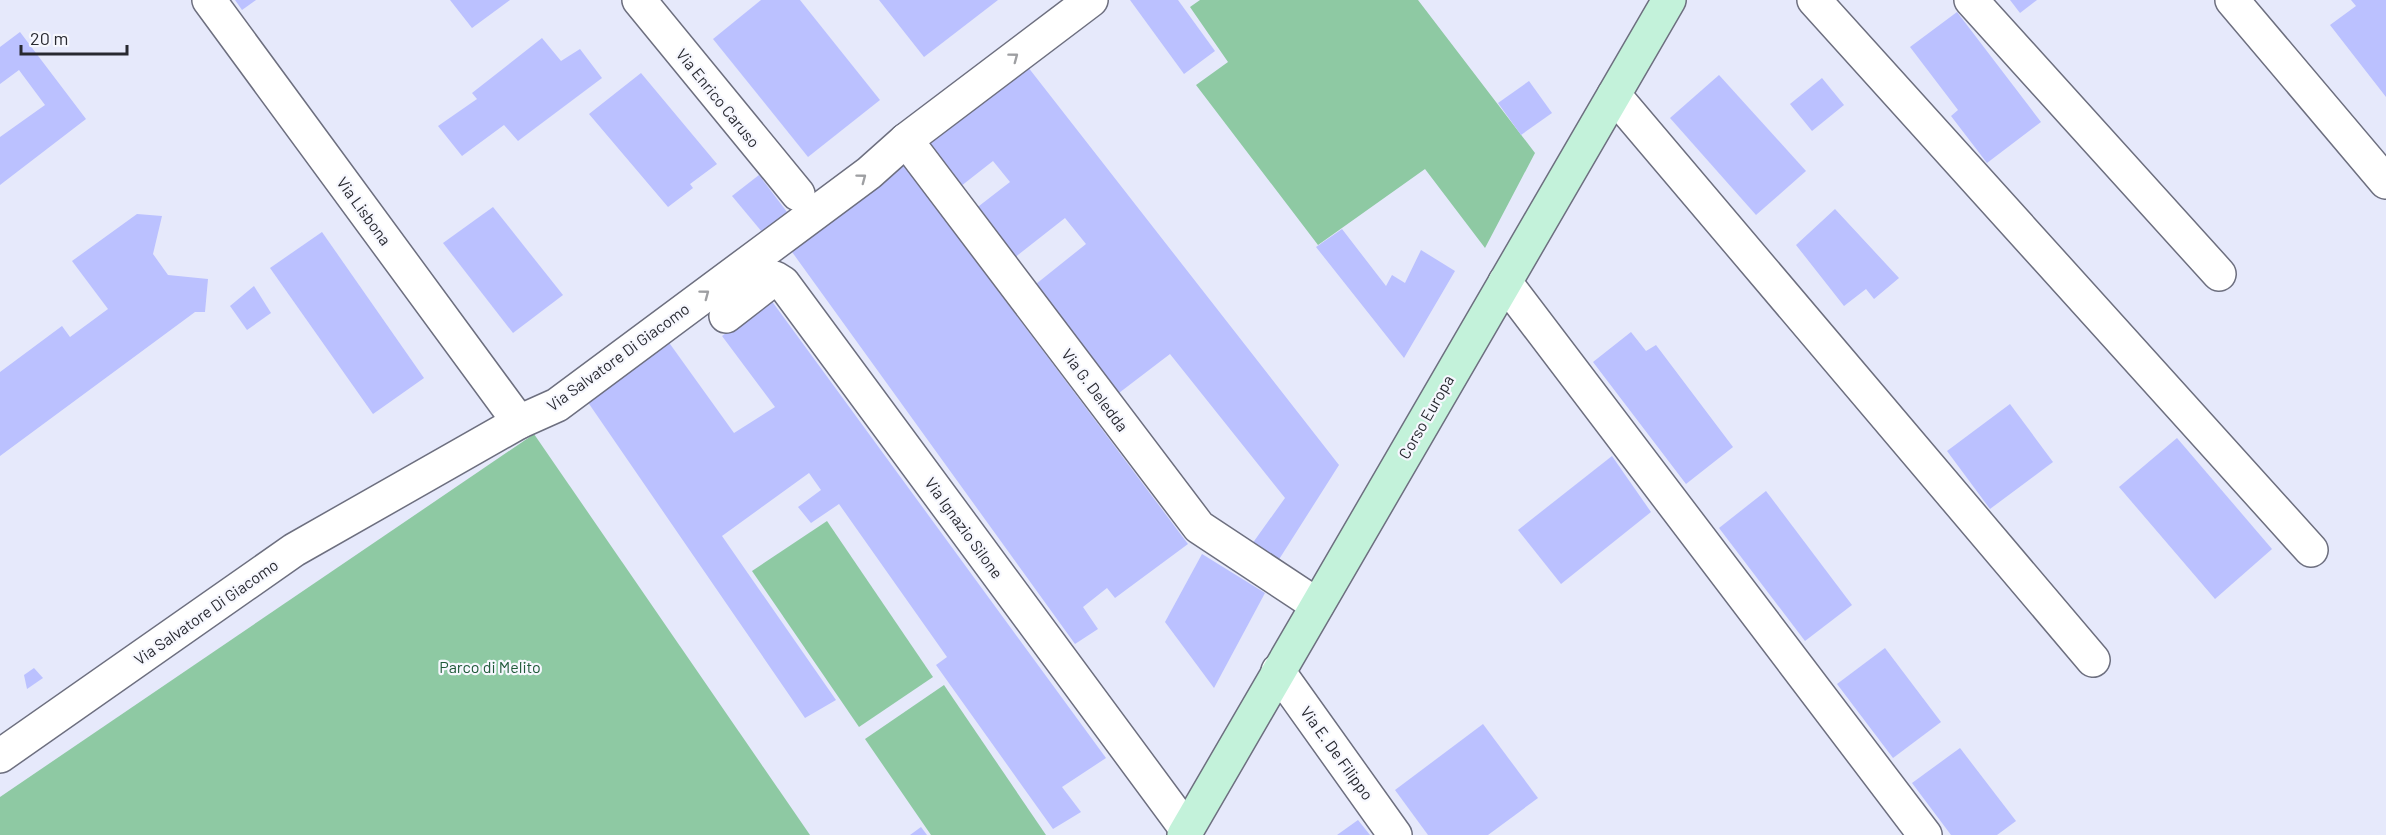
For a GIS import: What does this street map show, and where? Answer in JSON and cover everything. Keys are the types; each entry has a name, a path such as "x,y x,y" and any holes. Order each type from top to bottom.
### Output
{"main road":[{"name":"Corso Europa","path":"1185,833 1669,0"}],"street":[{"name":"Via Lisbona","path":"209,0 519,422"},
{"name":"Via Enrico Caruso","path":"639,0 798,194"},
{"name":"Via Salvatore Di Giacomo","path":"0,756 294,550 519,422 557,405 869,173 906,140 1091,0"},
{"path":"1814,0 2311,550"},
{"path":"1971,0 2219,274"},
{"path":"2232,0 2386,182"},
{"path":"1614,95 2093,660"},
{"name":"Via G. Deledda","path":"906,140 1199,527 1317,605"},
{"name":"Via Ignazio Silone","path":"726,316 776,278 783,283 1185,833"},
{"path":"1505,282 1925,835"},
{"name":"Via E. De Filippo","path":"1278,671 1395,835"}],"green space":[{"path":"1200,0 1418,0 1535,153 1485,248 1425,169 1318,245 1196,85 1228,62 1190,7"},
{"name":"Parco di Melito","path":"534,434 810,835 0,835 0,797"},
{"path":"827,521 933,677 859,727 752,571"},
{"path":"944,685 1046,835 931,835 865,739"}],"building":[{"path":"235,0 256,0 242,10"},
{"path":"450,0 510,0 472,28"},
{"path":"761,0 800,0 880,100 808,157 713,39"},
{"path":"879,0 998,0 924,57"},
{"path":"1130,0 1178,0 1215,51 1184,74"},
{"path":"2010,0 2037,0 2020,13"},
{"path":"2351,0 2386,0 2386,97 2330,25 2356,6"},
{"path":"1957,12 2041,122 1987,163 1951,116 1958,110 1910,47"},
{"path":"20,32 86,119 0,185 0,137 45,105 19,70 0,84 0,47"},
{"path":"542,38 561,61 580,49 602,78 518,141 504,125 462,156 438,126 477,99 472,93"},
{"path":"1024,62 1339,465 1278,561 1252,544 1285,498 1170,354 1115,396 1031,288 1086,244 1065,218 1009,262 970,213 1010,182 993,161 956,190 920,144"},
{"path":"641,73 717,164 690,184 693,188 668,207 589,114"},
{"path":"1719,75 1806,171 1756,215 1670,118"},
{"path":"1822,78 1844,105 1812,131 1790,104"},
{"path":"1529,81 1552,113 1521,135 1498,103"},
{"path":"899,159 1188,544 1115,598 1107,588 1083,607 1098,629 1075,644 787,245"},
{"path":"759,175 787,212 762,232 732,196"},
{"path":"493,207 563,295 513,333 443,243"},
{"path":"1835,209 1899,278 1874,299 1866,289 1844,306 1796,245"},
{"path":"137,214 162,216 153,254 168,275 208,279 205,312 195,312 0,456 0,372 62,326 70,337 108,309 72,261"},
{"path":"1342,229 1386,286 1392,275 1405,283 1421,250 1455,271 1404,358 1316,247"},
{"path":"322,232 424,378 373,414 270,268"},
{"path":"254,286 271,313 247,330 230,306"},
{"path":"771,300 1106,758 1062,787 1081,812 1053,829 936,665 947,657 839,504 811,523 798,507 821,490 809,473 722,536 836,700 805,718 585,398 665,337 734,433 775,407 722,336"},
{"path":"1631,332 1646,351 1656,345 1733,447 1686,484 1593,362"},
{"path":"2010,404 2053,462 1990,509 1947,451"},
{"path":"2177,438 2272,549 2215,599 2119,487"},
{"path":"1612,456 1651,512 1561,584 1518,530"},
{"path":"1766,491 1852,605 1805,641 1719,528"},
{"path":"1202,554 1265,593 1214,688 1165,622"},
{"path":"1885,648 1941,722 1893,758 1837,684"},
{"path":"34,668 43,678 27,689 24,675"},
{"path":"1483,724 1538,798 1488,835 1428,835 1395,790"},
{"path":"1960,748 2016,821 1997,835 1951,835 1912,783"},
{"path":"1358,820 1370,835 1337,835"},
{"path":"921,827 927,835 910,835"}]}
